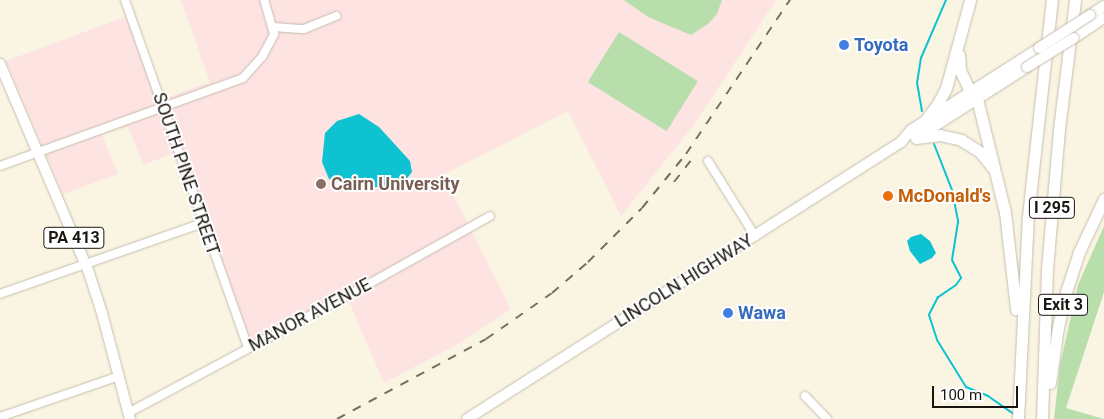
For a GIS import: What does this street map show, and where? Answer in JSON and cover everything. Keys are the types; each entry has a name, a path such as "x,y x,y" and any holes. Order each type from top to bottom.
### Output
{"highway":[{"path":"924,122 942,97 958,48 970,0"},
{"name":"I 295","path":"1018,419 1020,355 1032,179 1052,0"},
{"name":"I 295","path":"1044,418 1047,269 1059,129 1075,0"},
{"path":"958,48 960,70 974,95 996,172 1011,252 1020,355"},
{"path":"916,138 940,136 961,140 980,152 996,172"},
{"name":"Exit 3","path":"1044,418 1054,348 1067,289 1079,252 1104,199"}],"main road":[{"path":"901,142 916,138 1029,54 1104,6"},
{"path":"901,142 911,130 924,122 1027,67 1104,18"},
{"name":"PA 413","path":"0,64 85,263 102,312 129,416"},
{"name":"LINCOLN HIGHWAY","path":"467,419 901,142"}],"street":[{"name":"SOUTH PINE STREET","path":"125,0 248,348"},
{"path":"0,166 243,78 262,57 271,42 273,27 264,0"},
{"path":"273,27 304,29 337,16"},
{"path":"708,161 755,236"},
{"name":"MANOR AVENUE","path":"129,416 248,348 365,286 490,216"},
{"path":"0,294 203,223"},
{"path":"0,417 119,376"},
{"path":"805,396 827,419"}],"shaded area":[{"name":"Cairn University","path":"181,0 776,0 693,126 621,216 568,111 443,175 511,309 458,344 384,383 345,293 248,342 182,150 143,165 128,126 102,135 118,174 63,194 6,61 127,16 161,100 210,82"}],"green space":[{"path":"624,0 722,0 717,14 708,24 691,35 648,17"},
{"path":"619,32 698,81 667,131 588,82"},
{"path":"1104,226 1104,292 1066,408 1104,419 1054,419 1060,365 1078,285"}],"water":[{"path":"359,114 379,127 410,161 412,172 404,182 381,187 355,187 329,179 322,162 325,133 337,121"},
{"path":"921,234 930,241 936,253 932,258 920,264 910,251 907,241 911,237"}],"waterway":[{"path":"922,111 917,83 921,58 946,0"},
{"path":"934,144 952,190 958,222 952,260 961,278 956,285 938,297 929,315 937,340 966,387 988,396 1014,414"}],"railway":[{"path":"337,419 486,339 552,293 588,262 642,208 686,154 790,0"},
{"path":"674,182 696,154"}],"place":[{"name":"Toyota","path":"844,45"},
{"name":"Cairn University","path":"321,184"},
{"name":"McDonald's","path":"888,196"},
{"name":"Wawa","path":"728,313"}]}
